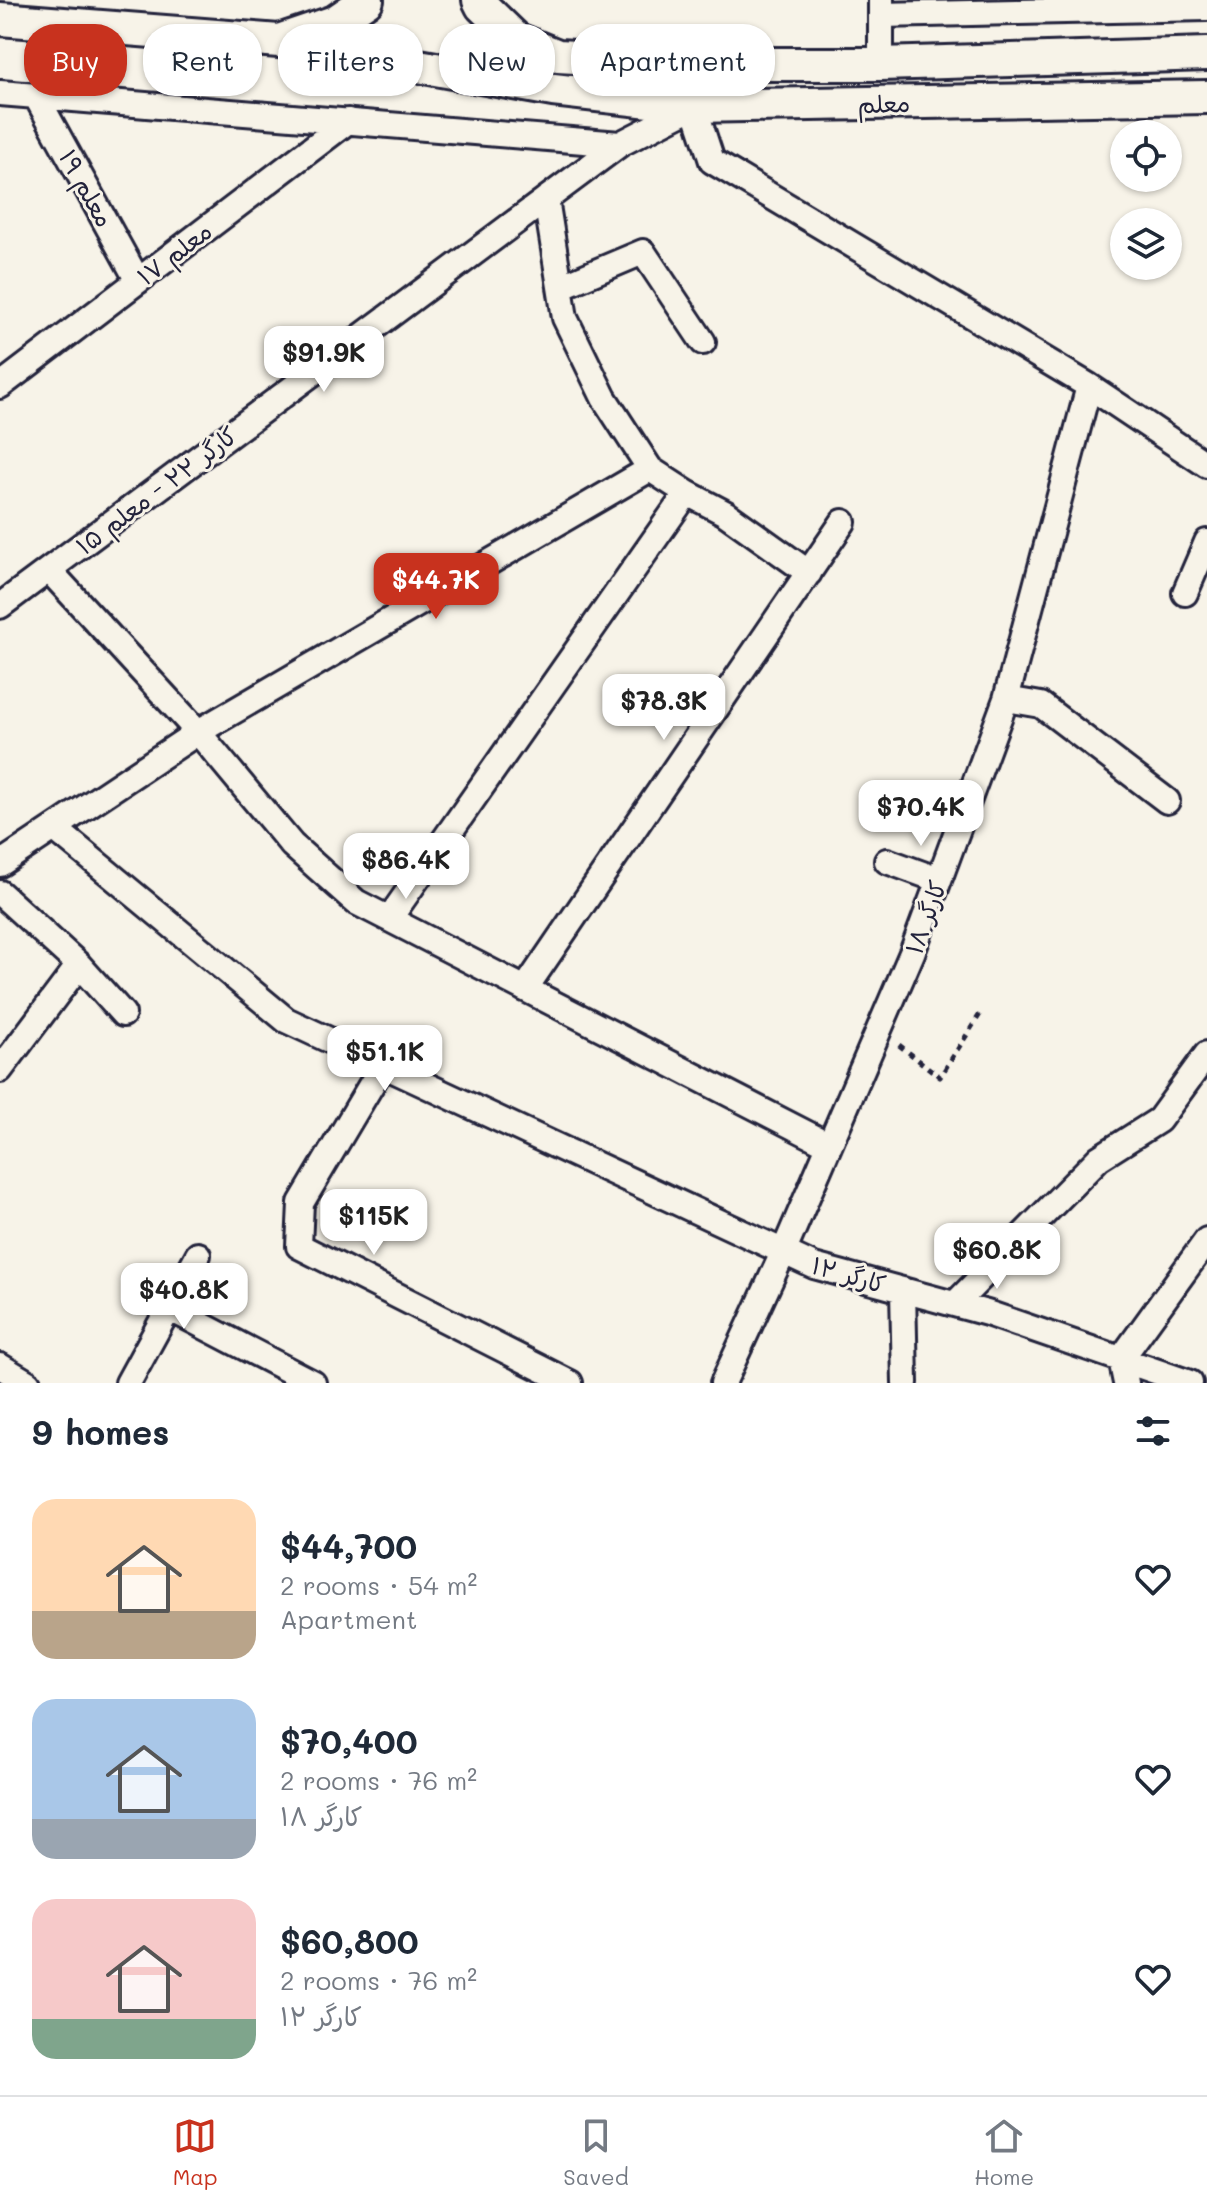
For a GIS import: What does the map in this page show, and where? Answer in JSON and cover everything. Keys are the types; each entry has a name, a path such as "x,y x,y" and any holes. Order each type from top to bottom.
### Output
{"main road":[{"path":"329,24 367,0"},
{"name":"معلم","path":"479,0 516,39 558,56 571,57"},
{"name":"معلم","path":"0,19 278,41"},
{"name":"معلم","path":"775,64 881,64 1207,54"},
{"name":"معلم","path":"423,67 553,90 694,106 1207,97"},
{"path":"687,96 694,106"}],"street":[{"path":"881,64 881,7 1124,5 1207,8"},
{"path":"0,93 24,95"},
{"path":"36,96 620,144"},
{"name":"معلم ۱۹","path":"36,96 138,281"},
{"path":"694,106 712,161 1089,386 1207,465"},
{"name":"کارگر ۲۲ - معلم ۱۵","path":"0,606 620,144 694,106"},
{"name":"معلم ۱۷","path":"0,386 348,121"},
{"path":"546,199 565,318 604,398 650,469 725,513 809,573"},
{"path":"560,287 643,252 703,342"},
{"name":"کارگر ۱۸","path":"723,1383 783,1253 912,953 1006,699 1089,386"},
{"path":"0,864 198,732 650,469"},
{"path":"389,919 687,493"},
{"path":"525,989 843,522"},
{"path":"1185,593 1207,542"},
{"path":"49,570 198,732 292,845 356,902 829,1145"},
{"path":"1006,699 1041,705 1167,801"},
{"name":"کارگر ۱۲","path":"54,828 286,1020 814,1266 955,1304 1124,1371 1190,1383"},
{"path":"887,861 939,880"},
{"path":"0,893 79,965 123,1014"},
{"path":"0,1070 79,965"},
{"path":"955,1304 1099,1158 1159,1120 1207,1054"},
{"path":"383,1065 301,1203 299,1246 570,1383"},
{"path":"1124,1371 1207,1240"},
{"path":"128,1383 198,1255"},
{"path":"903,1290 905,1383"},
{"path":"169,1308 313,1383"},
{"path":"0,1366 28,1383"}],"path":[{"path":"880,1029 940,1077 982,1011"}]}
